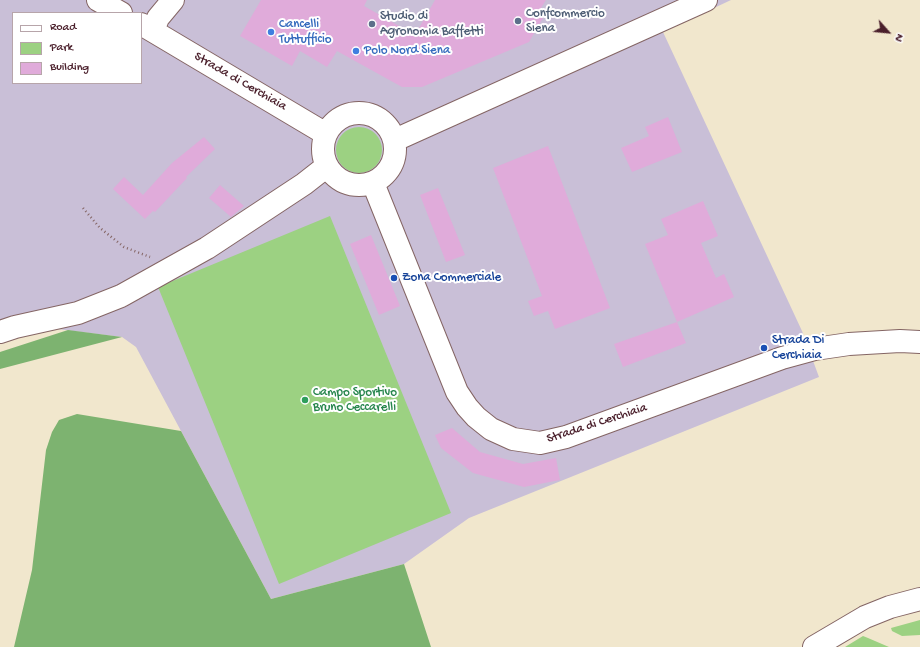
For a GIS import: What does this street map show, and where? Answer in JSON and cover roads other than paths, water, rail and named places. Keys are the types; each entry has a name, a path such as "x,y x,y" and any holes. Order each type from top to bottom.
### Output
{"street":[{"path":"98,0 119,12"},
{"name":"Strada di Cerchiaia","path":"173,0 158,18 147,28 326,134"},
{"path":"395,140 706,0"},
{"path":"362,112 373,115 383,121 395,140 396,150 391,165 382,177 373,182 356,185 347,183 332,173 327,166 323,146 326,134 340,118 350,114 362,112"},
{"path":"0,332 15,327 78,313 121,296 207,248 304,184 327,166"},
{"name":"Strada di Cerchiaia","path":"373,182 457,392 467,407 481,421 512,439 540,443 566,437 800,352 832,346 910,342 920,333"},
{"path":"814,647 865,617 890,607 920,599"}],"place":[{"name":"Confcommercio Siena","path":"518,21"},
{"name":"Studio di Agronomia Baffetti","path":"372,24"},
{"name":"Cancelli Tuttufficio","path":"271,32"},
{"name":"Polo Nord Siena","path":"356,51"},
{"name":"Zona Commerciale","path":"394,278"},
{"name":"Strada Di Cerchiaia","path":"764,348"},
{"name":"Campo Sportivo Bruno Ceccarelli","path":"305,400"}]}
